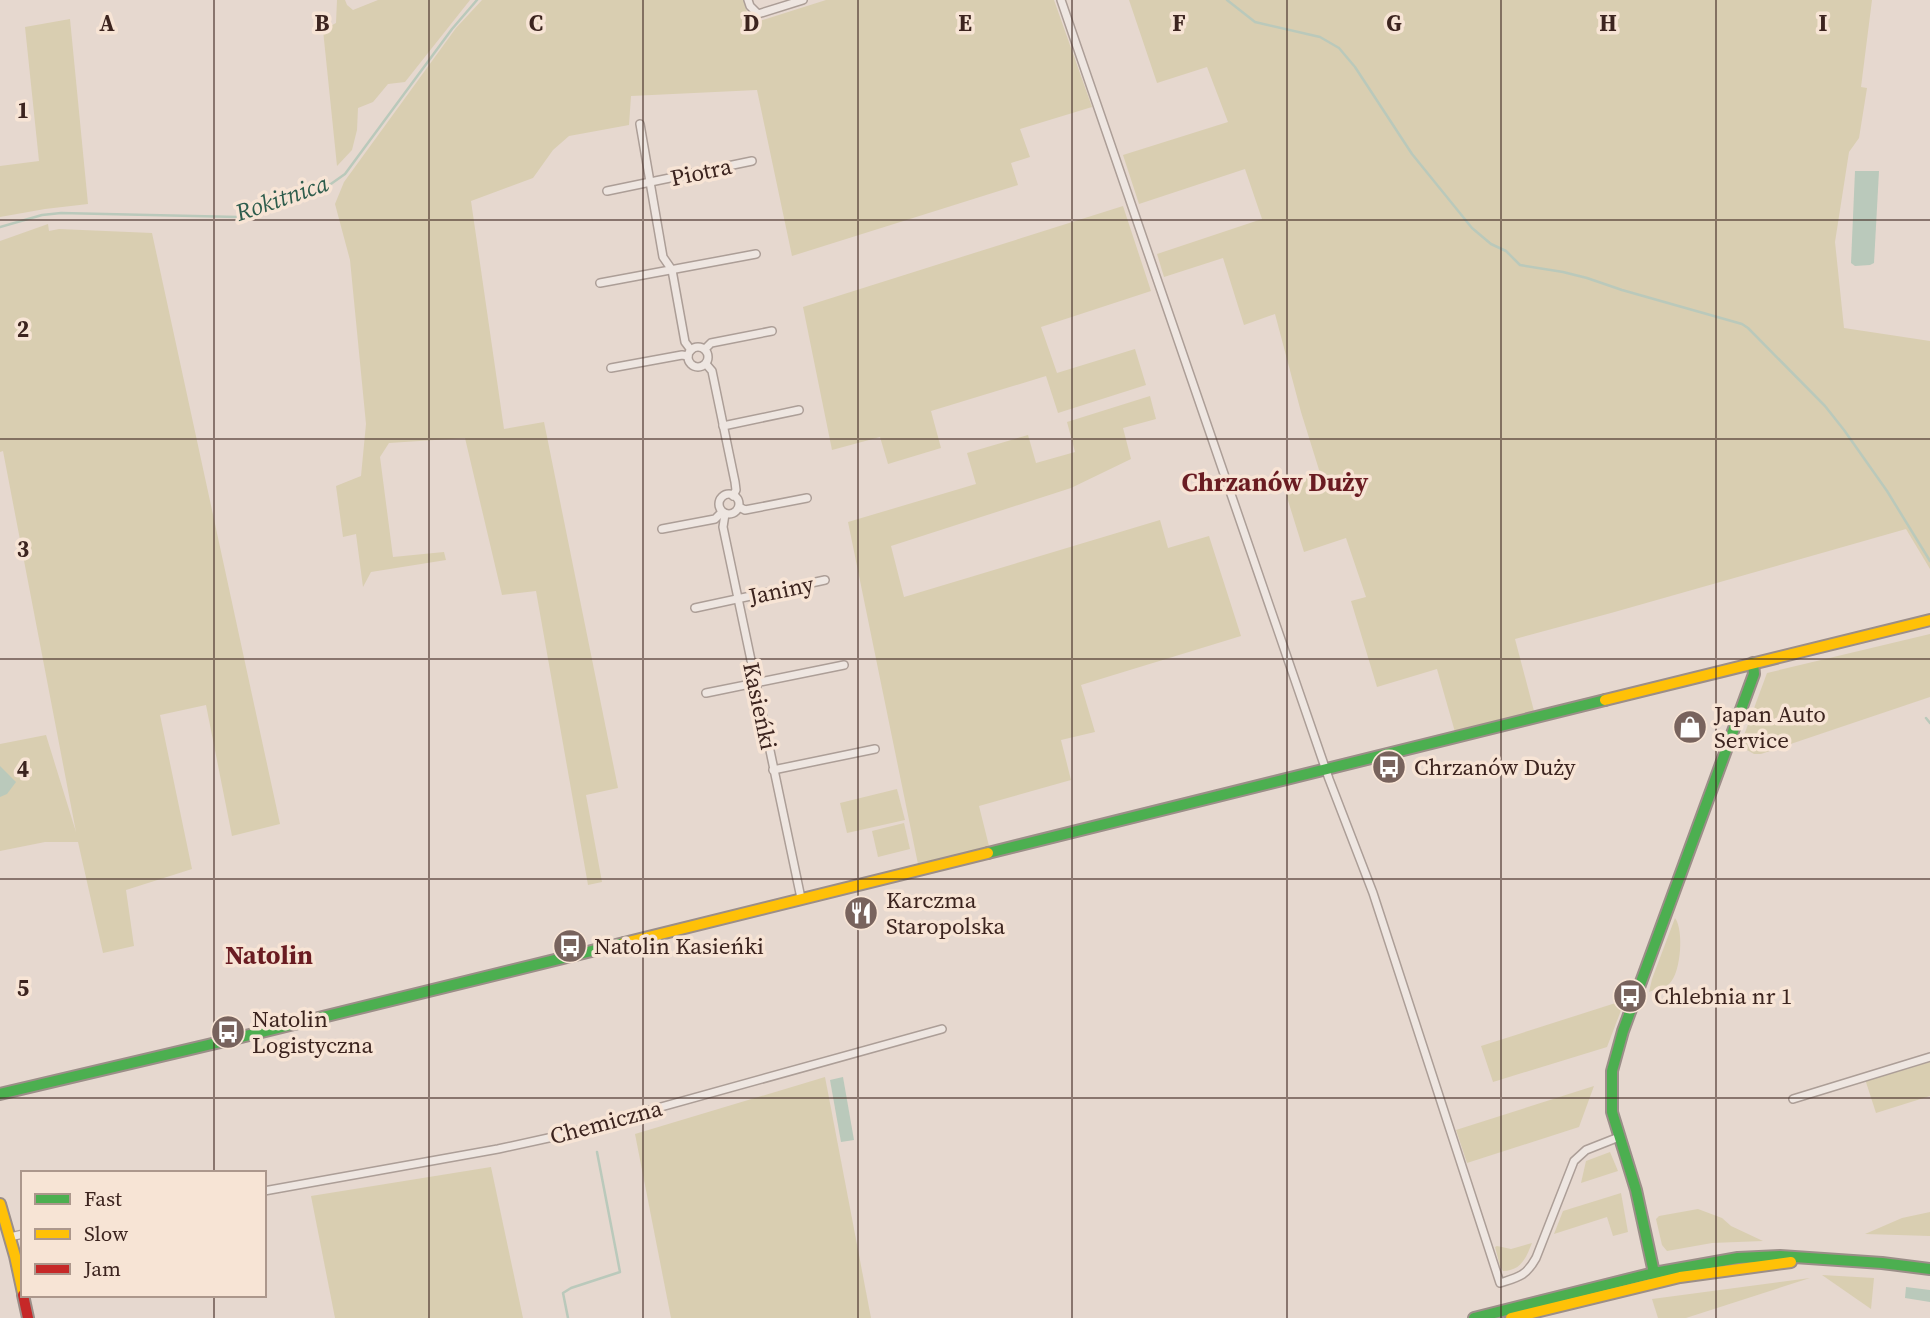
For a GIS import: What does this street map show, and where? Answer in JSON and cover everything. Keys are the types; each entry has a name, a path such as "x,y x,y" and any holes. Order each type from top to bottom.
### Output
{"street":[{"path":"748,0 758,14 803,0"},
{"path":"1061,0 1326,769 1373,893 1500,1283 1523,1275 1529,1270 1579,1154 1619,1137"},
{"path":"640,124 663,257 672,270 685,342 690,353 689,359 695,366 706,364"},
{"name":"Piotra","path":"607,191 752,161"},
{"path":"600,283 756,254"},
{"path":"705,349 711,343 772,331"},
{"path":"611,368 682,355 699,347 705,349 708,355 706,364 712,372 735,482 733,496"},
{"path":"723,426 799,410"},
{"path":"662,529 715,519 723,513 733,514 738,507 737,499 725,495 720,500 719,507 723,513"},
{"path":"738,507 745,510 807,498"},
{"name":"Kasieńki","path":"723,513 723,527 801,898"},
{"name":"Janiny","path":"695,608 825,580"},
{"path":"0,1094 229,1040 1930,620"},
{"path":"1655,1278 1636,1190 1612,1112 1611,1085 1615,1056 1754,674 1753,663"},
{"path":"706,693 844,664"},
{"path":"773,770 875,748"},
{"name":"Chemiczna","path":"266,1191 553,1137 942,1029"},
{"path":"1793,1099 1930,1057"},
{"path":"0,1204 21,1285"},
{"path":"10,1237 21,1234"},
{"path":"1474,1318 1738,1258 1780,1256 1930,1269"},
{"path":"1511,1318 1655,1278"},
{"path":"24,1297 28,1318"}],"shaded area":[{"path":"337,0 345,0 353,10 378,0 470,0 405,82 388,84 373,102 358,108 357,130 352,150 337,166 323,30 336,23"},
{"path":"482,0 744,0 750,24 826,0 1054,0 1092,107 1020,129 1030,157 1011,163 1018,185 792,256 757,90 631,96 629,125 569,136 553,150 533,178 471,201 504,429 544,422 618,788 586,795 602,882 588,885 536,591 502,595 465,438 389,443 380,457 393,557 444,552 446,560 371,572 363,587 356,534 343,537 336,486 361,476 366,424 350,260 335,204 344,182 456,28"},
{"path":"1129,0 1872,0 1861,87 1867,88 1859,138 1849,152 1835,242 1844,328 1930,341 1930,569 1906,529 1515,639 1534,711 1455,732 1437,669 1377,687 1351,601 1366,597 1346,538 1304,552 1286,494 1301,490 1298,480 1320,473 1275,314 1244,325 1223,258 1164,277 1157,254 1262,219 1245,169 1139,204 1123,155 1228,122 1207,67 1157,83"},
{"path":"70,19 88,204 0,217 0,166 39,161 25,27"},
{"path":"1855,171 1879,171 1874,263 1870,265 1855,266 1851,263"},
{"path":"1123,206 1151,291 1041,327 1057,373 1135,349 1146,385 1058,413 1046,376 931,411 941,448 888,464 880,437 832,450 803,307"},
{"path":"48,224 49,231 59,229 152,233 280,824 232,836 206,705 160,715 192,869 126,890 134,946 103,953 78,842 45,842 0,851 0,744 46,735 76,832 3,451 0,452 0,241"},
{"path":"1150,396 1156,419 1123,428 1131,459 1071,488 891,546 904,597 1160,520 1168,548 1209,536 1241,636 1081,685 1095,732 1061,740 1071,780 979,806 989,846 988,852 919,869 848,522 976,484 967,453 1028,435 1036,463 1075,452 1067,422"},
{"path":"1930,634 1930,697 1761,754 1754,754 1740,746 1767,673"},
{"path":"0,766 16,782 7,794 0,797"},
{"path":"897,789 905,820 847,833 840,803"},
{"path":"904,823 910,849 878,857 872,831"},
{"path":"1675,918 1680,932 1677,970 1668,985 1649,992 1652,979"},
{"path":"1625,1000 1607,1047 1493,1082 1481,1046"},
{"path":"1930,1059 1930,1096 1876,1113 1865,1079"},
{"path":"825,1077 871,1318 671,1318 635,1134"},
{"path":"843,1077 854,1140 841,1142 830,1080"},
{"path":"1594,1086 1579,1127 1467,1163 1456,1130"},
{"path":"1610,1152 1618,1171 1581,1183 1586,1161"},
{"path":"491,1167 523,1318 335,1318 311,1196"},
{"path":"1621,1193 1628,1232 1613,1236 1607,1217 1554,1234 1563,1211"},
{"path":"1698,1209 1722,1218 1731,1226 1763,1241 1712,1243 1667,1251 1662,1245 1656,1219 1659,1216"},
{"path":"1930,1212 1930,1236 1865,1234 1902,1218"},
{"path":"1532,1243 1519,1266 1503,1271 1495,1247 1511,1249"},
{"path":"1822,1275 1874,1278 1871,1309"},
{"path":"1810,1278 1686,1318 1658,1318 1652,1299"},
{"path":"1906,1287 1930,1290 1930,1302 1905,1298"}],"waterway":[{"name":"Rokitnica","path":"0,227 42,215 61,213 238,217 328,186 345,174 452,29 477,0"},
{"path":"1227,0 1255,22 1320,37 1339,48 1355,67 1412,154 1472,228 1491,244 1506,251 1520,265 1587,278 1748,328 1825,406 1844,430 1887,491 1930,561"},
{"path":"1926,718 1930,723"},
{"path":"568,1318 563,1293 620,1272 597,1152"}],"traffic: fast":[{"path":"1656,1282 1636,1190 1612,1112 1612,1071 1623,1031 1754,674 1753,663"},
{"path":"988,853 1605,700"},
{"path":"0,1094 624,943"},
{"path":"1474,1318 1654,1273 1738,1258 1780,1256 1930,1269"}],"traffic: slow":[{"path":"1605,700 1930,620"},
{"path":"624,943 988,853"},
{"path":"0,1204 21,1284"},
{"path":"1511,1318 1680,1277 1791,1262"}],"traffic: jam":[{"path":"23,1297 28,1318"}],"place":[{"name":"Japan Auto Service","path":"1690,727"},
{"name":"Chrzanów Duży","path":"1389,767"},
{"name":"Karczma Staropolska","path":"861,913"},
{"name":"Natolin Kasieńki","path":"570,946"},
{"name":"Chlebnia nr 1","path":"1630,996"},
{"name":"Natolin Logistyczna","path":"228,1032"}],"district":[{"name":"Chrzanów Duży","path":"1275,482"},
{"name":"Natolin","path":"269,955"}]}
